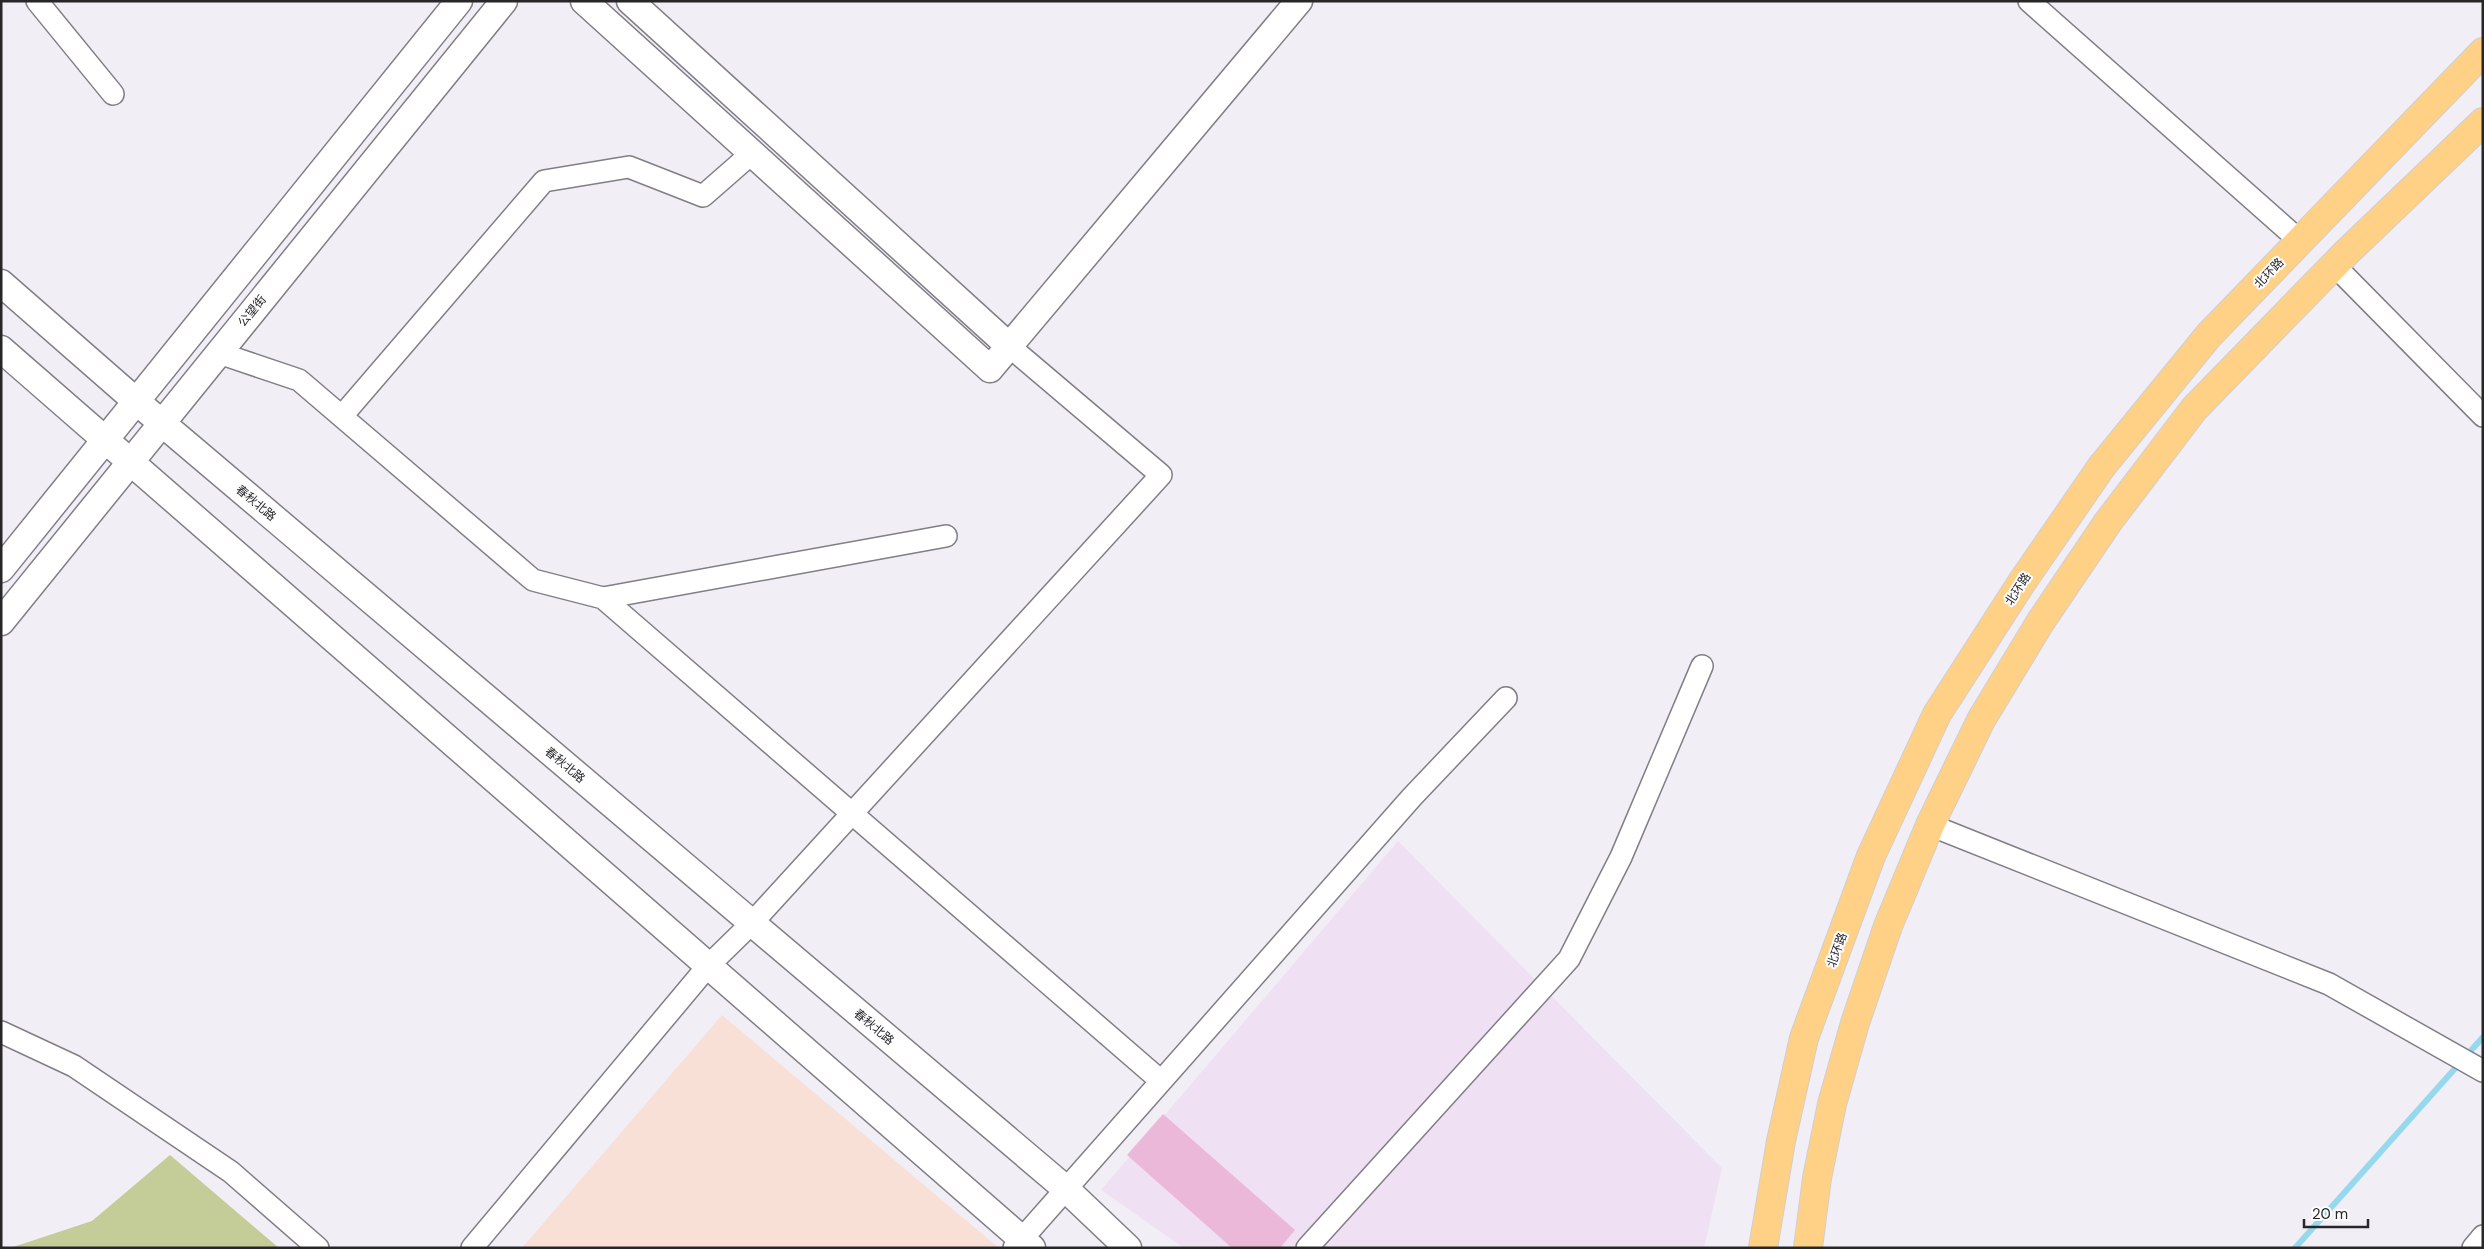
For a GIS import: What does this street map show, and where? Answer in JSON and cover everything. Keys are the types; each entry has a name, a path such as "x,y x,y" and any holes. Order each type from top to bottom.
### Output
{"main road":[{"name":"北环路","path":"1763,1248 1781,1141 1804,1038 1871,856 1937,714 2022,582 2102,466 2209,335 2483,52"},
{"path":"1808,1248 1818,1178 1832,1104 1854,1023 1888,926 1930,825 1981,720 2041,621 2108,522 2194,409 2334,265 2483,122"}],"street":[{"path":"37,1 113,94"},
{"path":"1,569 459,1"},
{"name":"公望街","path":"1,622 504,1"},
{"path":"584,1 990,369 1299,1"},
{"path":"472,1248 708,966 752,923 1161,475 1009,346 630,1"},
{"path":"2029,1 2300,241"},
{"path":"342,416 544,181 629,167 703,196 751,154"},
{"path":"2334,265 2483,416"},
{"name":"春秋北路","path":"1,283 137,402 1066,1189 1128,1248"},
{"path":"1,349 708,966 1022,1245 1066,1189 1412,797 1506,698"},
{"path":"219,353 299,380 533,580 603,598 946,536"},
{"path":"603,598 1162,1081"},
{"path":"1307,1248 1570,959 1621,857 1702,666"},
{"path":"1930,825 2329,984 2483,1071"},
{"path":"1,1032 74,1066 223,1166 318,1248"},
{"path":"2473,1248 2483,1236"}],"shaded area":[{"path":"1398,841 1722,1168 1704,1248 1184,1248 1101,1190"},
{"path":"722,1015 999,1248 522,1248"}],"green space":[{"path":"170,1155 279,1248 10,1248 92,1221"}],"building":[{"path":"1163,1114 1295,1230 1280,1248 1232,1248 1127,1155"}],"waterway":[{"path":"2295,1248 2483,1037"}]}
